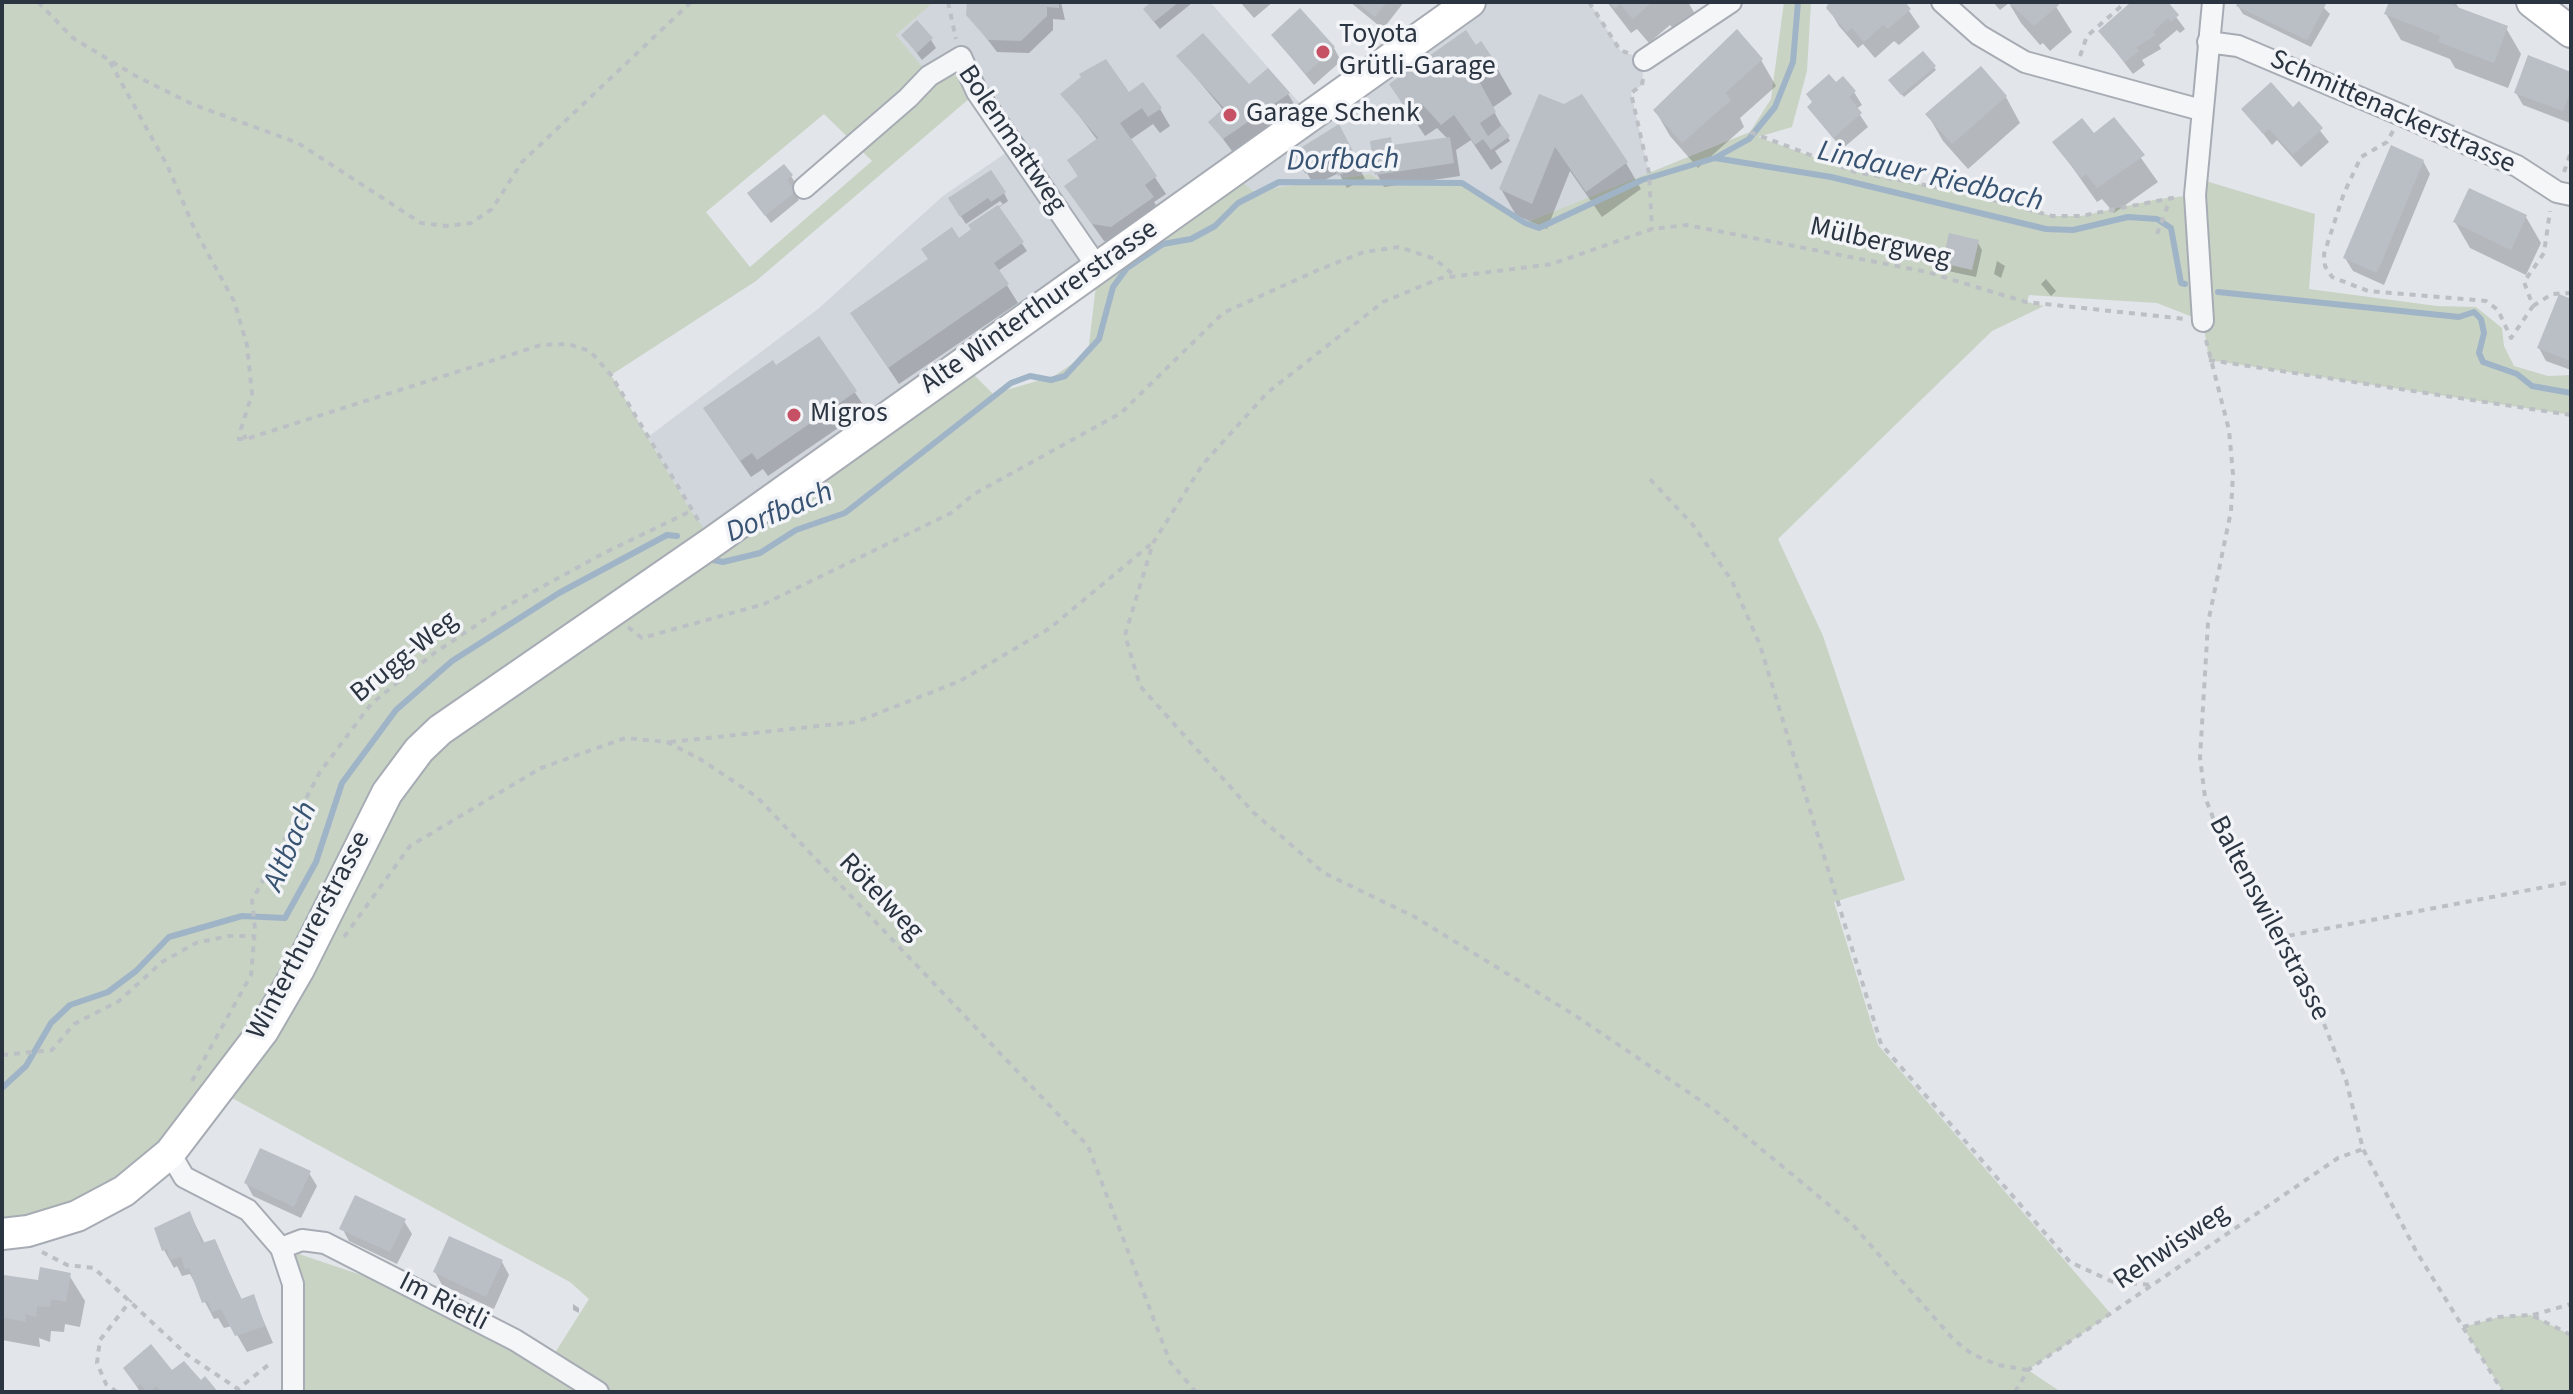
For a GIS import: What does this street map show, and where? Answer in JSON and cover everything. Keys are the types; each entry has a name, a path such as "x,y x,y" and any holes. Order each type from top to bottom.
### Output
{"main road":[{"name":"Alte Winterthurerstrasse","path":"489,693 714,541 1470,2"},
{"path":"2532,2 2571,32"},
{"name":"Winterthurerstrasse","path":"2,1234 28,1231 77,1216 124,1191 170,1153 263,1031 299,969 367,827 402,770 440,730 489,693"}],"street":[{"path":"1644,60 1731,2"},
{"path":"1942,2 1979,35 2014,55 2072,77 2201,110"},
{"path":"2203,321 2195,195 2213,2"},
{"name":"Schmittenackerstrasse","path":"2208,42 2238,46 2401,115 2517,166 2564,194"},
{"name":"Bolenmattweg","path":"804,188 929,76 946,62 961,57 983,101 1098,268"},
{"path":"170,1153 184,1177 248,1210 281,1248 293,1284 293,1392"},
{"name":"Im Rietli","path":"281,1248 302,1240 325,1243 515,1340 598,1392"}],"path":[{"path":"38,2 73,38 108,59 192,104 298,143 421,223 447,226 471,223 492,209 522,162 691,2"},
{"path":"948,2 961,57"},
{"path":"1589,2 1620,50 1644,60 1642,85 1631,93 1649,173 1652,229"},
{"path":"2072,77 2087,36 2126,2"},
{"path":"108,59 168,167 195,230 234,301 247,345 251,382 252,394 241,429 246,439"},
{"path":"2401,115 2387,142 2361,157 2344,193 2324,254 2325,266 2332,277 2368,291 2486,301 2498,310 2511,338 2533,306 2552,294 2571,293"},
{"path":"1750,132 1855,172 1967,193 2052,216 2081,216 2195,195"},
{"path":"2533,306 2524,282 2544,253 2546,222 2564,194 2571,154"},
{"path":"2158,232 2171,197"},
{"name":"Mülbergweg","path":"1153,543 1203,464 1267,393 1383,302 1441,278 1552,264 1652,229 1687,225 1803,246 1927,272 2014,300 2044,306 2203,321"},
{"path":"621,616 630,630 642,638 764,604 951,513 974,494 1121,413 1223,313 1318,270 1364,252 1399,247 1435,259 1456,277"},
{"path":"237,439 246,439 541,345 568,344 590,351 611,375 691,511 714,541"},
{"name":"Baltenswilerstrasse","path":"2503,1392 2416,1251 2363,1149 2346,1080 2319,1011 2227,854 2205,797 2200,758 2208,623 2231,511 2233,474 2229,430 2209,360 2571,415"},
{"path":"1650,479 1693,525 1732,581 1760,645 1881,1044 2070,1262 2113,1282 2154,1285"},
{"name":"Brugg-Weg","path":"191,1083 251,975 255,929 252,901 320,772 371,704 433,654 496,612 691,511"},
{"path":"667,742 856,722 960,681 1050,628 1153,543"},
{"path":"1153,543 1125,635 1140,686 1253,812 1324,873 1415,917 1576,1016 1713,1109 1852,1224 1954,1340 1972,1354 1998,1365 2028,1370"},
{"name":"Rötelweg","path":"381,883 410,846 541,768 625,738 667,742 757,797 1088,1146 1170,1362 1196,1392"},
{"path":"2277,938 2571,882"},
{"path":"2,1055 52,1050 74,1024 119,1001 162,962 196,943 228,936 254,936"},
{"name":"Rehwisweg","path":"2015,1392 2028,1370 2338,1158 2363,1149"},
{"path":"33,1247 67,1265 94,1268 186,1354 238,1389 283,1354"},
{"path":"117,1392 106,1384 97,1363 100,1340 131,1300"},
{"path":"2463,1327 2499,1317 2531,1315 2571,1304"},
{"path":"2531,1315 2571,1335"}],"shaded area":[{"path":"934,2 1210,2 1311,116 1470,2 1589,2 1620,50 1644,60 1642,85 1631,93 1649,173 1525,223 1462,183 1386,183 1370,174 1253,191 1231,173 714,541 691,511 648,437 818,309 943,196 1013,148 977,92 929,76 896,35"}],"green space":[{"path":"2,2 934,2 896,35 929,75 961,57 977,92 756,281 611,375 691,511 714,541 962,363 993,394 1054,376 1088,353 1098,268 1232,173 1253,191 1370,174 1386,183 1462,183 1525,223 1750,132 1771,99 1784,2 1811,2 1807,71 1792,127 1758,137 1855,172 1967,193 2052,216 2081,216 2159,199 2195,195 2196,178 2315,214 2309,289 2437,306 2476,307 2502,328 2504,346 2514,366 2548,376 2571,375 2571,415 2209,360 2203,321 2157,303 2029,295 2027,302 2044,306 1992,331 1778,539 1823,636 1905,880 1834,902 1878,1045 2111,1314 2028,1370 2061,1392 293,1392 281,1248 379,1281 546,1367 589,1299 570,1282 221,1092 124,1191 2,1234","holes":["824,114 872,161 750,267 706,212"]},
{"path":"2531,1315 2571,1335 2571,1392 2503,1392 2463,1327 2499,1317"}],"building":[{"path":"967,2 1059,2 1059,8 1047,7 1047,16 1021,41 988,40 966,15"},
{"path":"1151,2 1179,2 1154,22 1143,9"},
{"path":"1356,2 1387,2 1375,17"},
{"path":"1609,2 1652,2 1633,19 1620,4 1615,9"},
{"path":"1829,2 1905,2 1911,9 1888,29 1883,25 1864,42 1852,28 1847,32 1826,8"},
{"path":"2008,2 2056,2 2059,5 2034,26"},
{"path":"2131,2 2168,2 2179,15 2171,22 2168,18 2153,32 2156,35 2136,47 2139,51 2125,62 2098,31"},
{"path":"2238,2 2326,4 2307,40 2236,6"},
{"path":"2389,2 2454,2 2452,5 2508,26 2494,63 2438,42 2440,36 2384,14"},
{"path":"1300,8 1335,47 1306,74 1271,35"},
{"path":"917,20 933,38 917,53 901,35"},
{"path":"1737,29 1763,59 1725,93 1731,100 1682,143 1653,110"},
{"path":"1466,30 1476,45 1481,41 1499,67 1479,81 1496,112 1480,123 1488,136 1502,125 1510,136 1491,150 1483,139 1475,145 1454,115 1441,125 1421,103 1408,112 1389,84"},
{"path":"1203,33 1249,84 1268,68 1290,93 1223,139 1208,122 1224,108 1176,56"},
{"path":"1923,51 1936,66 1901,95 1888,80"},
{"path":"2528,55 2571,72 2571,91 2563,111 2514,93"},
{"path":"1106,59 1129,92 1143,82 1162,108 1148,117 1142,108 1120,123 1157,176 1145,185 1154,197 1111,227 1092,224 1064,186 1078,176 1067,160 1098,138 1060,94 1081,77 1079,74"},
{"path":"1981,66 2007,96 1952,144 1925,114"},
{"path":"1829,74 1836,82 1843,76 1856,91 1849,97 1862,113 1833,138 1807,107 1812,102 1806,94"},
{"path":"2271,82 2293,107 2299,101 2323,128 2293,155 2269,129 2263,134 2241,109"},
{"path":"1539,94 1564,104 1582,94 1628,162 1586,192 1555,147 1532,204 1499,189"},
{"path":"2114,117 2145,155 2097,188 2086,174 2081,178 2052,142 2082,118 2094,133"},
{"path":"1339,124 1360,165 1338,176 1330,161 1305,174 1294,152"},
{"path":"1391,137 1392,145 1450,137 1454,163 1375,175 1370,141"},
{"path":"2391,145 2424,160 2377,273 2343,258"},
{"path":"784,164 793,175 787,180 796,191 765,216 747,193"},
{"path":"991,170 1006,192 991,202 988,198 960,217 948,198"},
{"path":"2469,188 2527,215 2511,250 2453,222"},
{"path":"998,205 1024,242 994,263 1009,284 888,368 850,313 928,259 921,249 952,227 959,238 971,229 968,225"},
{"path":"1949,233 1979,240 1972,270 1942,263"},
{"path":"2559,294 2571,299 2571,351 2568,360 2537,348"},
{"path":"819,336 857,391 757,460 752,453 740,461 703,408 773,360 776,365"},
{"path":"260,1148 311,1171 294,1207 244,1183"},
{"path":"355,1195 406,1219 390,1252 339,1229"},
{"path":"190,1211 202,1243 215,1239 241,1299 254,1294 265,1326 235,1336 221,1309 212,1312 208,1301 202,1303 189,1268 185,1269 181,1257 170,1260 167,1249 162,1251 154,1228"},
{"path":"449,1236 503,1260 486,1297 433,1272"},
{"path":"40,1267 71,1273 66,1302 51,1299 50,1307 37,1306 36,1317 25,1314 26,1322 2,1317 4,1275 38,1280"},
{"path":"151,1344 172,1370 184,1361 201,1380 205,1376 218,1392 161,1392 157,1386 147,1392 140,1384 137,1387 123,1368"}],"waterway":[{"name":"Dorfbach","path":"713,560 723,562 760,553 796,530 845,513 1011,383 1030,376 1051,380 1065,376 1099,339 1113,287 1127,268 1163,244 1191,239 1215,226 1238,203 1279,182 1462,183 1525,223 1539,228 1642,180 1715,158 1749,139 1775,107 1793,62 1798,2"},
{"name":"Lindauer Riedbach","path":"1715,158 1831,177 2046,229 2073,230 2128,217 2157,219 2171,228 2181,283 2185,284"},
{"name":"Lindauer Riedbach","path":"2218,292 2459,317 2474,312 2481,319 2484,333 2479,353 2483,362 2517,374 2532,386 2571,393"},
{"name":"Altbach","path":"2,1088 26,1066 51,1023 70,1005 108,992 136,971 169,937 242,916 285,918 316,862 342,783 396,710 452,661 559,593 667,535 677,536"}],"place":[{"name":"Toyota Grütli-Garage","path":"1323,52"},
{"name":"Garage Schenk","path":"1230,115"},
{"name":"Migros","path":"794,415"}]}
